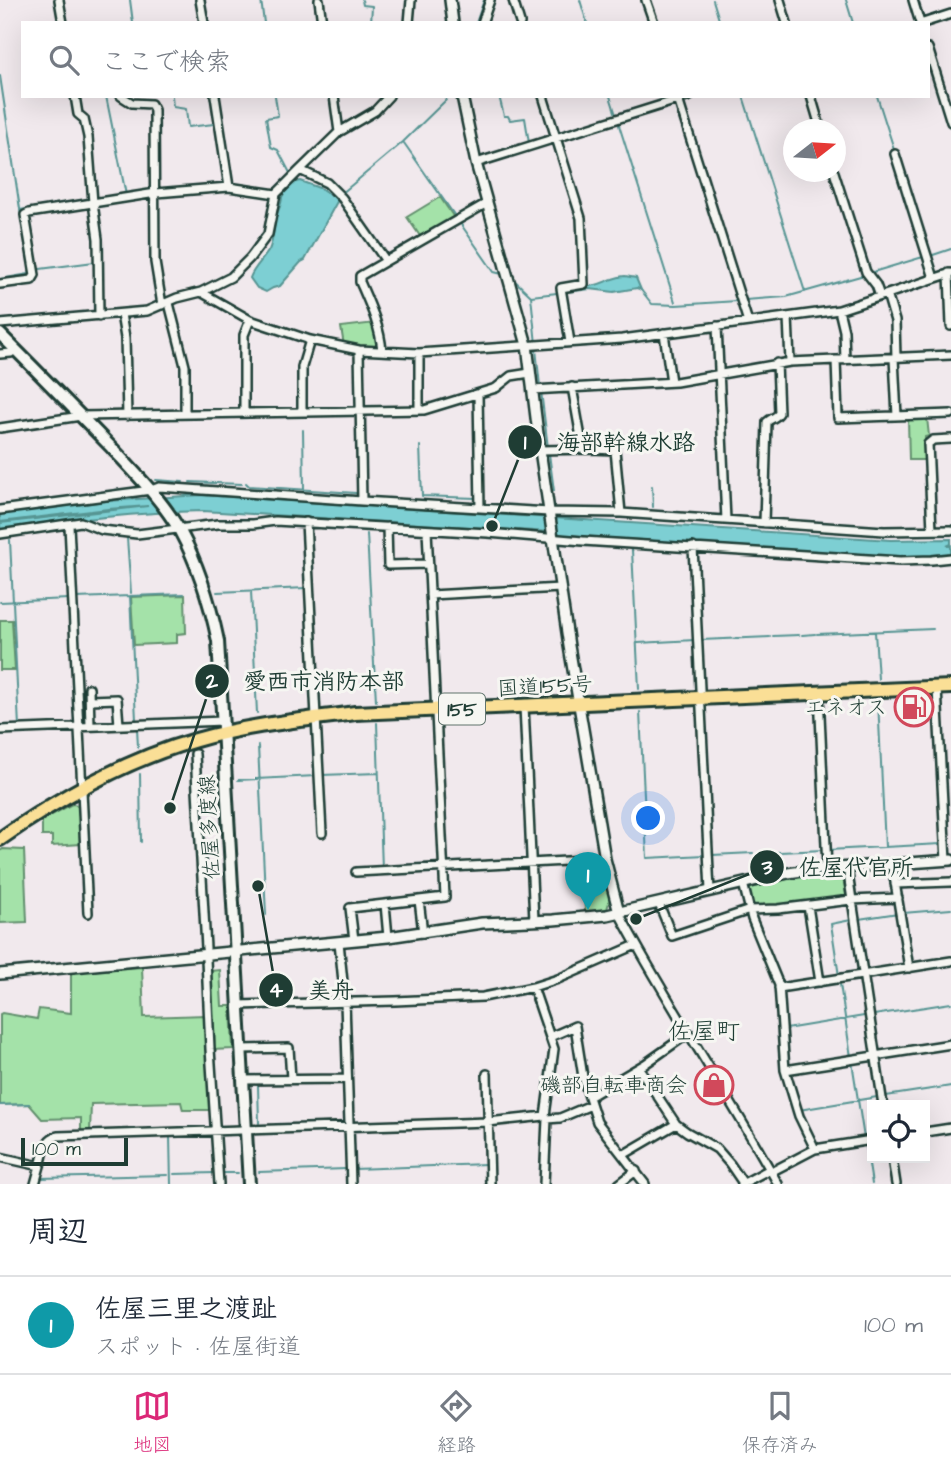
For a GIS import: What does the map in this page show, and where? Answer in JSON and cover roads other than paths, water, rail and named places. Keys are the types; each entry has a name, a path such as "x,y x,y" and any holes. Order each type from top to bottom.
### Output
{"highway":[{"name":"国道155号","path":"0,839 52,804 109,773 223,727 355,713 951,687"}],"main road":[{"name":"佐屋多度線","path":"0,334 151,490 176,525 196,565 212,611 218,641 249,1184"}],"street":[{"path":"59,0 63,21"},
{"path":"200,0 204,21"},
{"path":"318,0 322,21"},
{"path":"410,21 411,0"},
{"path":"450,0 453,21"},
{"path":"483,21 490,0"},
{"path":"513,0 519,21"},
{"path":"646,0 653,21"},
{"path":"780,0 786,21"},
{"path":"913,0 921,21"},
{"path":"928,21 951,14"},
{"path":"930,54 951,122"},
{"path":"75,98 78,114 83,119 88,137 98,239 99,316"},
{"path":"124,98 132,103 153,106 155,262 185,366 185,414"},
{"path":"215,98 229,187"},
{"path":"334,98 340,132"},
{"path":"0,324 147,311 177,298 201,292 231,276 250,258 268,234 276,194 340,132 376,110 387,98"},
{"path":"462,98 476,163 533,344 530,373 537,389 549,512 605,859 619,913 778,1184"},
{"path":"544,98 581,218 584,284 561,288 570,342"},
{"path":"476,163 677,98 748,322"},
{"path":"812,98 818,119"},
{"path":"895,154 934,278"},
{"path":"300,170 327,183 340,195 386,261"},
{"path":"837,182 866,272 884,295 895,321 897,416"},
{"path":"0,284 32,279 35,275 25,215 156,193 229,187 276,194"},
{"path":"382,351 377,321 360,282 360,276 488,203"},
{"path":"201,292 250,320 310,340 359,351 419,353 622,339 839,310 950,273 951,326"},
{"path":"839,310 844,331 838,418 951,414"},
{"path":"121,314 125,338 127,416"},
{"path":"788,317 790,362"},
{"path":"244,413 244,335 250,320"},
{"path":"717,326 726,520"},
{"path":"664,333 671,382"},
{"path":"302,412 302,367 310,340"},
{"path":"0,354 11,353 15,349"},
{"path":"359,351 362,501"},
{"path":"419,353 419,410"},
{"path":"537,389 671,382 777,363 951,355"},
{"path":"764,523 767,422 779,413 777,363"},
{"path":"0,428 81,416 419,410 495,388 510,376 530,373"},
{"path":"572,387 583,449"},
{"path":"478,394 480,508"},
{"path":"932,530 928,443 951,439"},
{"path":"545,450 615,450 621,513"},
{"path":"0,510 151,490 159,486 362,501 549,512 621,513 884,531 951,530"},
{"path":"0,534 81,522 102,530 137,534 176,525 188,527 275,521 553,536 900,561 951,558"},
{"path":"306,523 322,833"},
{"path":"69,525 88,913"},
{"path":"387,527 388,565 428,564"},
{"path":"354,940 350,908 445,897 426,530"},
{"path":"693,547 710,891"},
{"path":"430,595 561,588"},
{"path":"89,688 90,726"},
{"path":"0,974 388,937 482,923 553,920 619,913 788,873 948,860 947,808 940,760 937,688"},
{"path":"819,693 827,868"},
{"path":"90,699 117,699 119,725"},
{"path":"524,706 534,920"},
{"path":"0,730 119,725 223,727"},
{"path":"195,754 206,948"},
{"path":"940,760 951,760"},
{"path":"356,873 605,859"},
{"path":"892,864 909,968"},
{"path":"847,867 882,1100"},
{"path":"895,884 951,882"},
{"path":"743,883 750,911 779,988 785,1070 799,1116 815,1149"},
{"path":"659,904 672,936 750,911 851,900 898,898"},
{"path":"419,900 423,933"},
{"path":"385,904 388,937"},
{"path":"808,906 820,982"},
{"path":"339,942 345,1002 351,1184"},
{"path":"239,1005 483,997 558,979 636,945"},
{"path":"206,959 219,1184"},
{"path":"779,988 951,961"},
{"path":"533,987 554,1049 546,1117 544,1184"},
{"path":"550,1037 575,1026 583,1077 597,1122 645,1184"},
{"path":"35,1184 48,1141 52,1137 560,1118 590,1101 689,1032"},
{"path":"785,1070 951,1044"},
{"path":"242,1049 289,1048 291,1079"},
{"path":"639,1068 676,1125 717,1149 743,1184 815,1149 867,1141"},
{"path":"488,1074 490,1184"},
{"path":"244,1080 347,1079"},
{"path":"623,1155 676,1125"},
{"path":"930,1131 951,1128"},
{"path":"0,1157 40,1166"},
{"path":"893,1163 896,1184"},
{"path":"619,1184 636,1171"}],"water":[{"path":"300,181 339,198 305,260 280,286 266,292 257,288 250,278 269,250 282,197 289,186"},
{"path":"614,278 636,278 641,290 637,288 614,292 590,289 567,292"},
{"path":"201,495 891,540 951,539 951,544 947,546 951,546 951,555 894,557 551,532 203,511 127,515 0,530 0,523 148,506 0,522 0,514 106,501"}],"waterway":[{"path":"130,0 133,21"},
{"path":"261,0 264,21"},
{"path":"362,0 363,5 372,6 371,21"},
{"path":"477,21 484,0"},
{"path":"580,0 586,21"},
{"path":"713,0 719,21"},
{"path":"846,0 852,21"},
{"path":"0,76 20,209"},
{"path":"106,98 126,195"},
{"path":"172,98 173,107 186,109 188,127 214,124"},
{"path":"275,98 278,116 266,118 271,147 278,150 290,173"},
{"path":"341,194 403,142 446,98"},
{"path":"500,98 504,116 508,116 510,120 525,118 529,143"},
{"path":"611,98 616,115"},
{"path":"744,98 805,292"},
{"path":"878,98 894,149"},
{"path":"618,122 675,302"},
{"path":"404,143 457,219"},
{"path":"232,183 275,190"},
{"path":"0,279 29,274 20,210 89,199"},
{"path":"460,223 494,272 502,274"},
{"path":"930,256 951,249"},
{"path":"873,272 923,257"},
{"path":"40,269 94,262"},
{"path":"745,300 786,297 864,275"},
{"path":"512,278 531,296 536,344"},
{"path":"641,290 652,304 737,301"},
{"path":"531,296 557,293"},
{"path":"536,349 540,386"},
{"path":"541,391 548,448"},
{"path":"303,430 304,489"},
{"path":"420,446 422,496 476,498 476,478"},
{"path":"549,454 554,491"},
{"path":"156,480 183,482"},
{"path":"190,482 242,484"},
{"path":"246,483 249,486 356,493"},
{"path":"652,486 653,507"},
{"path":"367,534 376,701"},
{"path":"127,538 131,593"},
{"path":"10,540 19,727"},
{"path":"632,550 639,689"},
{"path":"217,592 306,588"},
{"path":"251,591 257,713"},
{"path":"76,598 184,594"},
{"path":"130,596 136,720"},
{"path":"0,602 69,599"},
{"path":"817,634 933,629"},
{"path":"875,632 878,679"},
{"path":"802,635 815,634"},
{"path":"773,636 799,635"},
{"path":"701,640 770,637"},
{"path":"638,643 695,640"},
{"path":"878,700 885,847"},
{"path":"640,712 647,858 705,855"},
{"path":"377,723 382,869"},
{"path":"137,728 138,747"},
{"path":"258,746 266,915"},
{"path":"321,775 378,773"},
{"path":"140,774 141,842"},
{"path":"238,780 316,776"},
{"path":"828,850 941,844"},
{"path":"759,853 823,850"},
{"path":"712,855 753,853"},
{"path":"903,913 951,909"},
{"path":"859,919 898,913"},
{"path":"839,976 831,924 851,920"},
{"path":"840,984 851,1057"},
{"path":"874,1015 951,1003"},
{"path":"786,1029 864,1016"},
{"path":"852,1062 864,1138"},
{"path":"258,1086 259,1123"},
{"path":"886,1096 951,1086"},
{"path":"799,1110 877,1097"},
{"path":"0,1105 29,1104"},
{"path":"170,1136 171,1184"},
{"path":"866,1145 872,1184"},
{"path":"354,1169 486,1164"},
{"path":"259,1172 346,1169"},
{"path":"174,1174 215,1173"},
{"path":"223,1173 238,1173"},
{"path":"40,1178 168,1175"}],"place":[{"name":"海部幹線水路","path":"492,526"},
{"name":"エネオス","path":"914,707"},
{"name":"愛西市消防本部","path":"170,808"},
{"name":"美舟","path":"258,886"},
{"name":"佐屋三里之渡趾","path":"588,910"},
{"name":"佐屋代官所","path":"636,919"},
{"name":"磯部自転車商会","path":"714,1085"}],"district":[{"name":"佐屋町","path":"704,1031"}]}
